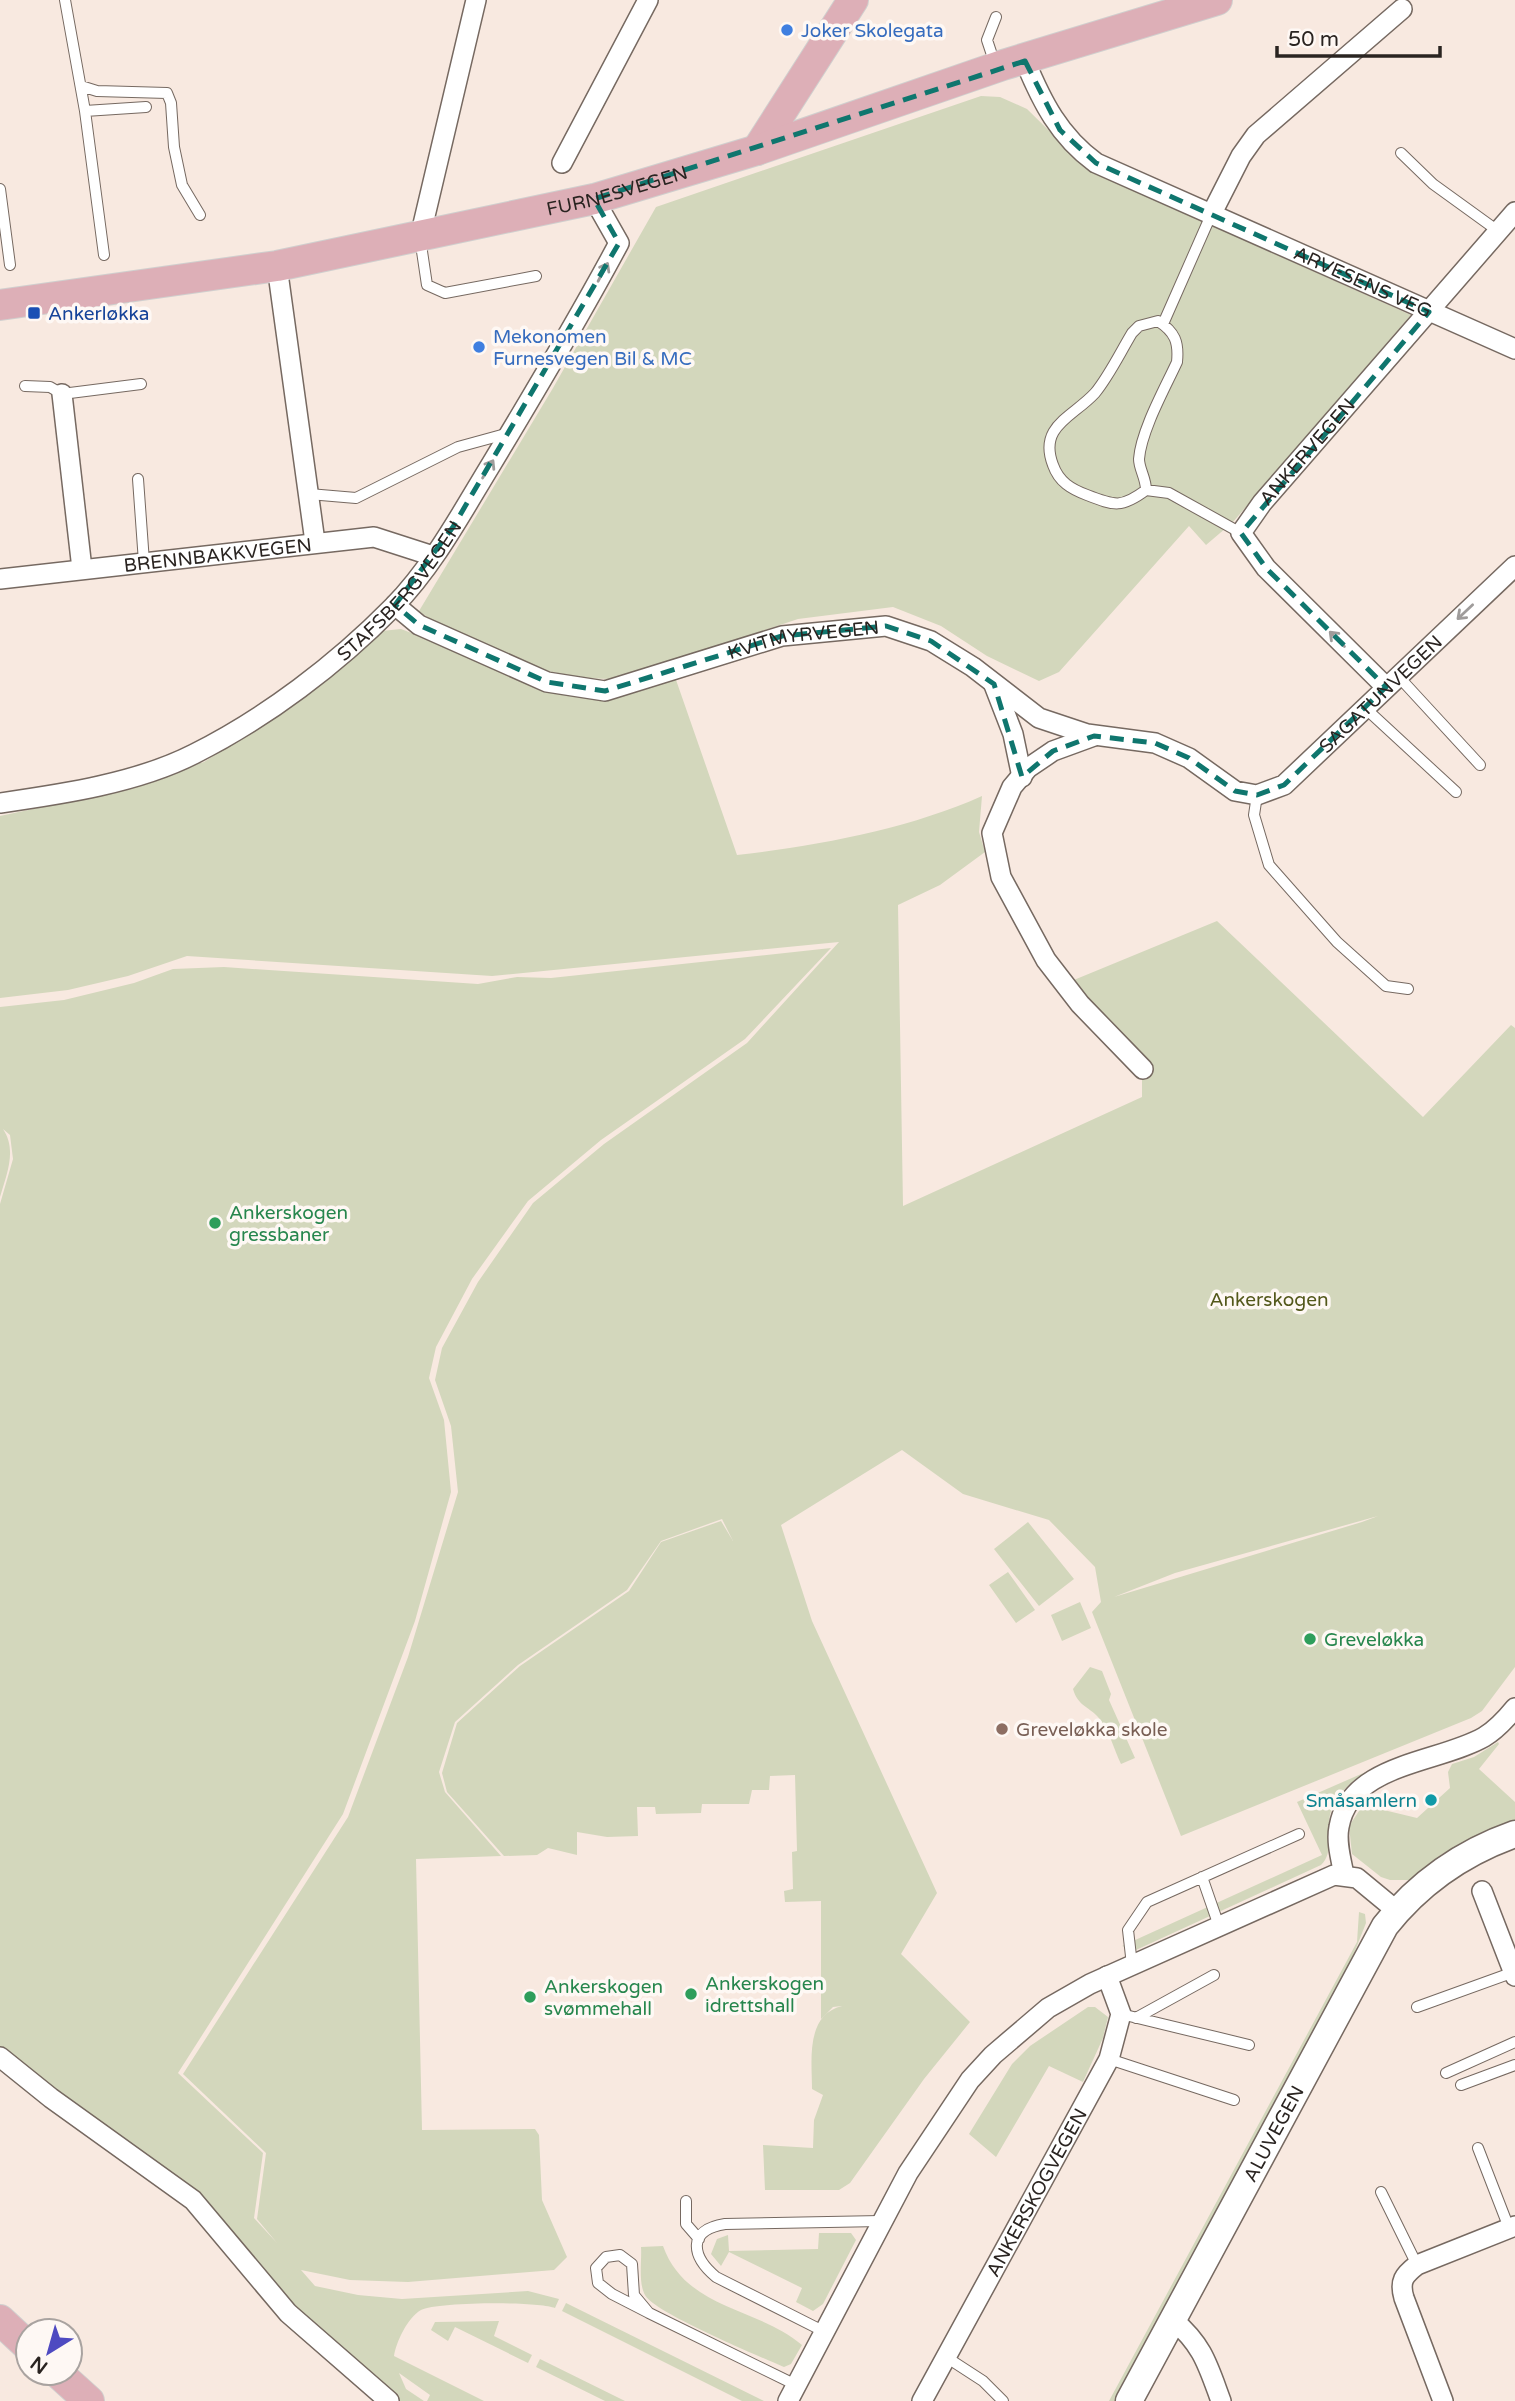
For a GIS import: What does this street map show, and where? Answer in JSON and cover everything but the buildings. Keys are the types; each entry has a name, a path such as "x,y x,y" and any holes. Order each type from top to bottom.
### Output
{"main road":[{"path":"757,150 852,0"},
{"name":"FURNESVEGEN","path":"0,305 277,266 594,198 757,150 996,68 1217,0"},
{"name":"ALUVEGEN","path":"1129,2401 1375,1942 1397,1911 1433,1878 1474,1851 1515,1834"},
{"path":"0,2320 14,2333"},
{"path":"74,2387 89,2401"}],"street":[{"path":"420,237 476,0"},
{"path":"562,163 648,0"},
{"path":"1211,215 1241,156 1256,135 1402,9"},
{"name":"ARVESENS VEG","path":"1025,61 1041,100 1076,149 1096,163 1515,349"},
{"name":"STAFSBERGVEGEN","path":"0,803 54,796 118,781 193,755 281,700 359,639 395,605 453,527 619,243 594,198"},
{"name":"ANKERVEGEN","path":"1241,533 1262,503 1515,212"},
{"path":"277,266 315,542"},
{"path":"61,394 82,569"},
{"path":"1241,533 1266,568 1392,681"},
{"name":"BRENNBAKKVEGEN","path":"0,579 374,537 433,556"},
{"name":"SAGATUNVEGEN","path":"1257,795 1284,785 1515,566"},
{"name":"KVITMYRVEGEN","path":"395,605 419,625 563,686 605,691 782,636 886,626 931,641 1039,718 1094,736 1155,743 1189,758 1235,791 1257,795"},
{"path":"994,684 1013,734 1022,777"},
{"path":"1094,736 1053,751 1028,768 1012,787 992,833 1001,877 1046,960 1080,1004 1143,1069"},
{"path":"1343,1875 1339,1825 1349,1803 1360,1791 1385,1774 1483,1737 1506,1720 1515,1708"},
{"path":"792,2393 908,2173 970,2080 993,2054 1048,2008 1107,1976 1325,1878 1343,1875 1357,1878 1397,1911"},
{"path":"1482,1891 1514,1974"},
{"path":"1107,1976 1128,2016"},
{"name":"ANKERSKOGVEGEN","path":"922,2401 1110,2059 1128,2016"},
{"path":"0,2057 51,2098 193,2200 288,2313 389,2401"},
{"path":"1443,2401 1401,2287 1410,2270 1512,2227"},
{"path":"1173,2320 1192,2336 1202,2349 1221,2401"}],"lane":[{"path":"65,0 85,111 104,255"},
{"path":"996,17 987,40 996,68"},
{"path":"81,86 97,91 167,93 172,103 174,147 182,184 200,215"},
{"path":"85,111 146,107"},
{"path":"1401,153 1433,184 1498,231"},
{"path":"0,189 10,265"},
{"path":"1163,324 1211,215"},
{"path":"420,237 427,285 435,291 445,293 536,276"},
{"path":"1146,490 1146,478 1139,461 1142,445 1177,362 1178,348 1174,334 1158,321 1149,322 1132,333 1096,392 1060,422 1049,438 1049,456 1057,475 1071,489 1111,505 1124,503 1146,490 1169,493 1241,533"},
{"path":"25,386 50,387 61,394 141,384"},
{"path":"309,494 356,498 458,447 510,433"},
{"path":"138,479 144,562"},
{"path":"1392,681 1480,765"},
{"path":"1364,707 1456,792"},
{"path":"1257,795 1254,816 1269,864 1337,942 1386,986 1408,989"},
{"path":"1132,1965 1128,1930 1134,1917 1147,1902 1299,1834"},
{"path":"1202,1877 1219,1926"},
{"path":"1417,2007 1514,1974"},
{"path":"1128,2016 1214,1975"},
{"path":"1128,2016 1249,2045"},
{"path":"1446,2073 1515,2042"},
{"path":"1110,2059 1234,2099"},
{"path":"1461,2085 1515,2065"},
{"path":"1478,2148 1512,2227"},
{"path":"1381,2192 1410,2270"},
{"path":"686,2201 686,2224 699,2239"},
{"path":"823,2331 716,2277 701,2265 697,2253 699,2239 713,2226 725,2224 881,2221"},
{"path":"649,2313 634,2295 632,2264 620,2255 606,2257 596,2269 598,2283 612,2294 792,2393"},
{"path":"946,2357 983,2382 1003,2401"}],"highlighted area":[{"path":"1025,61 1060,130 1096,163 1429,312 1241,533 1266,568 1386,687 1284,785 1257,795 1235,791 1189,758 1155,743 1094,736 1053,751 1022,777 994,684 931,641 886,626 782,636 605,691 547,682 419,625 395,605 453,527 619,243 594,199"}],"green space":[{"path":"981,96 1000,97 1027,109 1090,171 1411,315 1233,522 1206,545 1189,526 1059,672 1039,681 987,656 941,626 893,607 798,619 618,679 566,675 513,661 464,639 419,611 553,388 656,207"},
{"name":"Ankerskogen","path":"401,629 564,691 675,677 737,855 798,847 893,827 954,808 982,796 979,832 985,852 940,885 898,905 903,1206 1142,1097 1142,1057 1069,982 1217,921 1423,1117 1511,1025 1515,1028 1515,1667 1482,1711 1471,1718 1181,1836 1092,1612 1101,1602 1095,1567 1049,1520 963,1494 902,1450 781,1525 812,1621 937,1893 901,1954 970,2022 924,2079 850,2183 839,2190 765,2190 763,2145 813,2148 814,2120 823,2095 812,2089 813,2040 822,2019 830,2011 842,2006 833,2007 821,2019 821,1901 785,1902 784,1891 793,1889 792,1852 797,1851 795,1775 770,1776 769,1790 752,1790 749,1804 702,1804 701,1813 656,1814 655,1807 637,1807 638,1836 607,1837 577,1832 577,1855 548,1848 537,1855 504,1856 447,1792 442,1773 457,1723 520,1666 629,1591 661,1542 721,1521 733,1541 722,1519 661,1541 627,1590 518,1665 455,1722 439,1772 445,1792 501,1856 416,1859 422,2130 535,2129 539,2135 542,2200 567,2257 554,2270 408,2282 350,2280 301,2270 315,2286 358,2295 402,2299 528,2291 559,2299 555,2308 510,2303 430,2307 416,2313 407,2324 394,2356 484,2401 427,2401 430,2395 399,2373 406,2389 424,2401 400,2401 306,2322 233,2240 0,2048 0,1204 13,1159 10,1135 3,1129 10,1153 0,1197 0,1007 64,1000 134,983 173,969 224,967 478,984 517,977 551,978 831,948 745,1039 601,1140 528,1201 472,1279 436,1347 429,1378 444,1420 451,1492 415,1621 343,1814 178,2073 263,2153 254,2218 277,2243 257,2219 266,2153 183,2074 348,1817 408,1657 458,1492 451,1426 435,1380 442,1348 478,1282 533,1203 604,1144 747,1043 839,942 492,976 187,956 128,976 68,990 0,998 0,816 99,795 204,762 267,720 372,632","holes":["1378,1516 1114,1597 1175,1573"]},
{"path":"1028,1522 1074,1579 1039,1606 994,1549"},
{"path":"1008,1572 1035,1610 1016,1623 989,1585"},
{"path":"1080,1602 1091,1628 1062,1641 1051,1615"},
{"path":"1090,1667 1102,1671 1111,1694 1109,1700 1135,1758 1121,1764 1102,1722 1080,1702 1073,1689"},
{"path":"1498,1742 1479,1769 1515,1802 1515,1821 1442,1854 1410,1880 1381,1877 1352,1854 1349,1826 1363,1805 1417,1818 1450,1788 1448,1772 1452,1764 1474,1757"},
{"path":"1368,1771 1346,1788 1334,1804 1329,1818 1328,1854 1321,1865 1136,1950 1122,1946 1322,1855 1297,1802"},
{"path":"1359,1912 1365,1914 1366,1923 1349,1966 1115,2401 1109,2401 1357,1942"},
{"path":"1088,2007 1095,2007 1108,2017 1103,2038 1083,2082 1049,2066 996,2157 969,2134 1012,2064 1030,2046"},
{"path":"819,2233 851,2233 856,2240 823,2304 813,2311 796,2302 802,2288 729,2252 721,2266 711,2254 717,2239 728,2235 729,2251 818,2249"},
{"path":"663,2246 674,2267 688,2283 705,2295 784,2332 802,2345 791,2364 784,2367 754,2354 686,2323 652,2303 645,2295 642,2284 641,2247"},
{"path":"566,2303 764,2401 742,2401 562,2311"},
{"path":"499,2321 494,2336 532,2355 528,2363 455,2327 448,2341 431,2330 435,2322"},
{"path":"540,2359 625,2401 605,2401 536,2367"}],"place":[{"name":"Joker Skolegata","path":"787,30"},
{"name":"Ankerløkka","path":"34,313"},
{"name":"Mekonomen Furnesvegen Bil & MC","path":"479,347"},
{"name":"Ankerskogen gressbaner","path":"215,1223"},
{"name":"Greveløkka","path":"1310,1639"},
{"name":"Greveløkka skole","path":"1002,1729"},
{"name":"Småsamlern","path":"1431,1800"},
{"name":"Ankerskogen idrettshall","path":"691,1994"},
{"name":"Ankerskogen svømmehall","path":"530,1997"}]}
